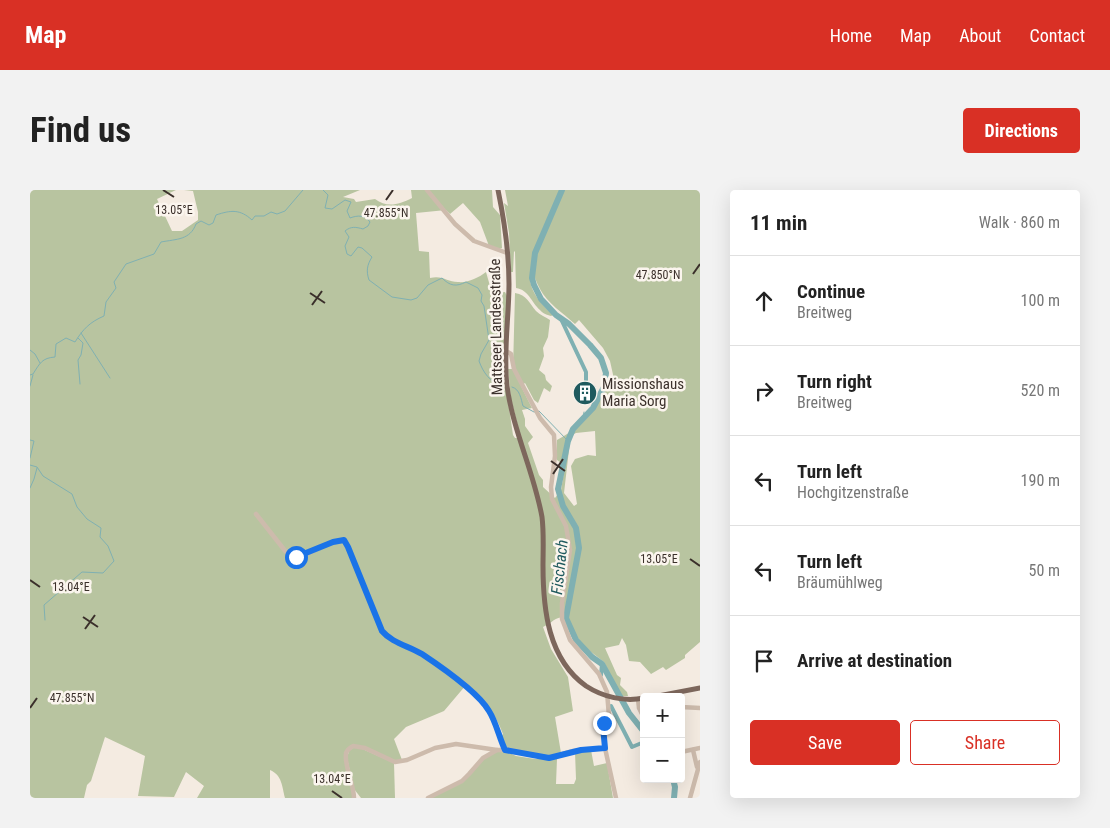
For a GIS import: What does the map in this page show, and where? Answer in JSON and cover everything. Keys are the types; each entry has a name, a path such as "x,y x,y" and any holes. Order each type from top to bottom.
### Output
{"main road":[{"name":"Mattseer Landesstraße","path":"498,190 509,282 506,351 507,384 511,407 538,498 542,522 543,592 548,626 559,654 570,671 588,687 614,698 640,699"},
{"path":"674,693 700,688"}],"street":[{"path":"427,190 456,224 474,241 507,253"},
{"path":"506,351 511,354 514,369 537,412 554,435 555,456 552,500 566,526 569,541 569,562 562,603 562,619 570,640 599,674 607,696 609,716 603,727 605,748 616,798"},
{"path":"256,514 286,552 292,556 300,556 333,542 344,540 382,631 389,638 432,661 477,696 490,712 505,750"},
{"path":"685,707 700,708"},
{"path":"354,798 346,757 349,749 354,746 365,748 395,762 407,760 435,748 456,744 549,758 581,750 605,748"},
{"path":"685,751 700,748"},
{"path":"428,798 462,781 482,758 497,750"},
{"path":"693,750 698,769"},
{"path":"690,798 700,762"}],"green space":[{"path":"30,190 176,190 157,199 172,231 182,231 198,220 193,191 184,190 360,190 343,197 354,199 356,202 375,199 384,204 393,205 412,198 411,190 492,190 493,207 500,215 502,248 489,246 480,222 463,203 450,214 446,210 416,213 419,251 429,252 430,278 438,277 454,282 465,282 473,280 486,272 492,293 505,292 507,296 505,381 515,438 521,438 511,399 508,369 513,369 515,293 525,297 539,314 550,320 548,337 543,348 544,356 539,370 545,375 546,380 552,386 550,392 544,388 538,403 534,400 525,383 521,386 532,408 522,410 525,426 533,437 528,443 539,475 543,480 543,487 555,498 561,490 565,466 557,460 557,440 588,417 608,385 616,388 610,361 603,348 579,320 575,324 547,299 531,270 532,289 553,315 542,312 524,291 516,288 514,251 513,272 511,272 509,233 504,203 508,206 505,190 700,190 700,642 685,655 685,658 666,670 663,667 651,674 640,662 629,661 626,645 622,638 619,645 605,648 617,675 621,678 620,685 627,692 628,696 620,696 604,662 586,648 576,636 568,617 557,618 543,627 551,649 568,677 573,711 555,717 561,753 552,758 506,748 500,738 503,734 500,726 492,713 483,701 466,685 444,711 406,727 394,739 402,760 396,761 358,745 346,752 353,798 285,798 279,778 270,770 270,798 197,798 204,786 186,772 174,797 138,796 145,756 105,737 84,798 30,798","holes":["595,431 596,456 588,455 575,459 571,466 577,504 574,506 564,493 572,435"]},
{"path":"358,747 394,763 395,798 361,798 354,789 347,758 352,748"},
{"path":"591,750 594,766 607,763 613,798 429,798 464,781 479,762 498,751 535,759 557,759 556,784 574,784 576,779 575,752"}],"waterway":[{"path":"30,375 33,374 44,360 55,357 56,344 66,338 75,342 87,326 104,316 106,302 116,288 114,282 126,264 154,254 161,242 187,236 196,224 201,221 209,225 213,223 216,215 226,212 239,212 252,220 255,216 264,216 271,212 277,214 285,211 303,190"},
{"path":"323,190 328,195 325,208 332,209 345,200 351,202 347,211 350,218 361,216 370,222 363,229 354,227 345,231 349,237 345,246 347,254 351,256 358,247 362,248 372,257 368,268 369,280 392,297 411,300 417,298 428,285 442,278 453,285 466,282 478,288 482,295 481,301 484,306 489,340 479,361 487,376 494,382 502,385"},
{"name":"Fischach","path":"562,190 535,253 532,278 541,299 590,345 601,358 606,373 604,387 593,408 573,429 568,441 558,489 563,506 576,528 579,548 566,618 576,640 592,657 602,664 629,713 640,727"},
{"path":"561,319 586,372 586,380"},
{"path":"81,333 110,378"},
{"path":"78,338 83,343 78,360 80,384"},
{"path":"30,350 35,354 40,363"},
{"path":"30,386 33,375"},
{"path":"512,387 515,388 521,397 523,406 534,412 539,411 568,441"},
{"name":"Fischach","path":"583,419 584,412"},
{"path":"30,440 34,441 30,458"},
{"path":"30,465 37,467 43,476 72,494 77,507 87,519 101,528 100,537 108,546 114,561 103,573 82,572 44,605 45,620"},
{"path":"30,488 37,468"},
{"name":"Fischach","path":"601,675 602,664"},
{"path":"611,706 632,747 640,744"},
{"name":"Fischach","path":"674,783 674,798"}],"place":[{"name":"Missionshaus Maria Sorg","path":"585,393"}],"route":[{"path":"296,557 333,542 344,540 382,631 389,638 432,661 477,696 490,712 505,750 542,758 554,758 573,751 605,748 604,723"}]}
